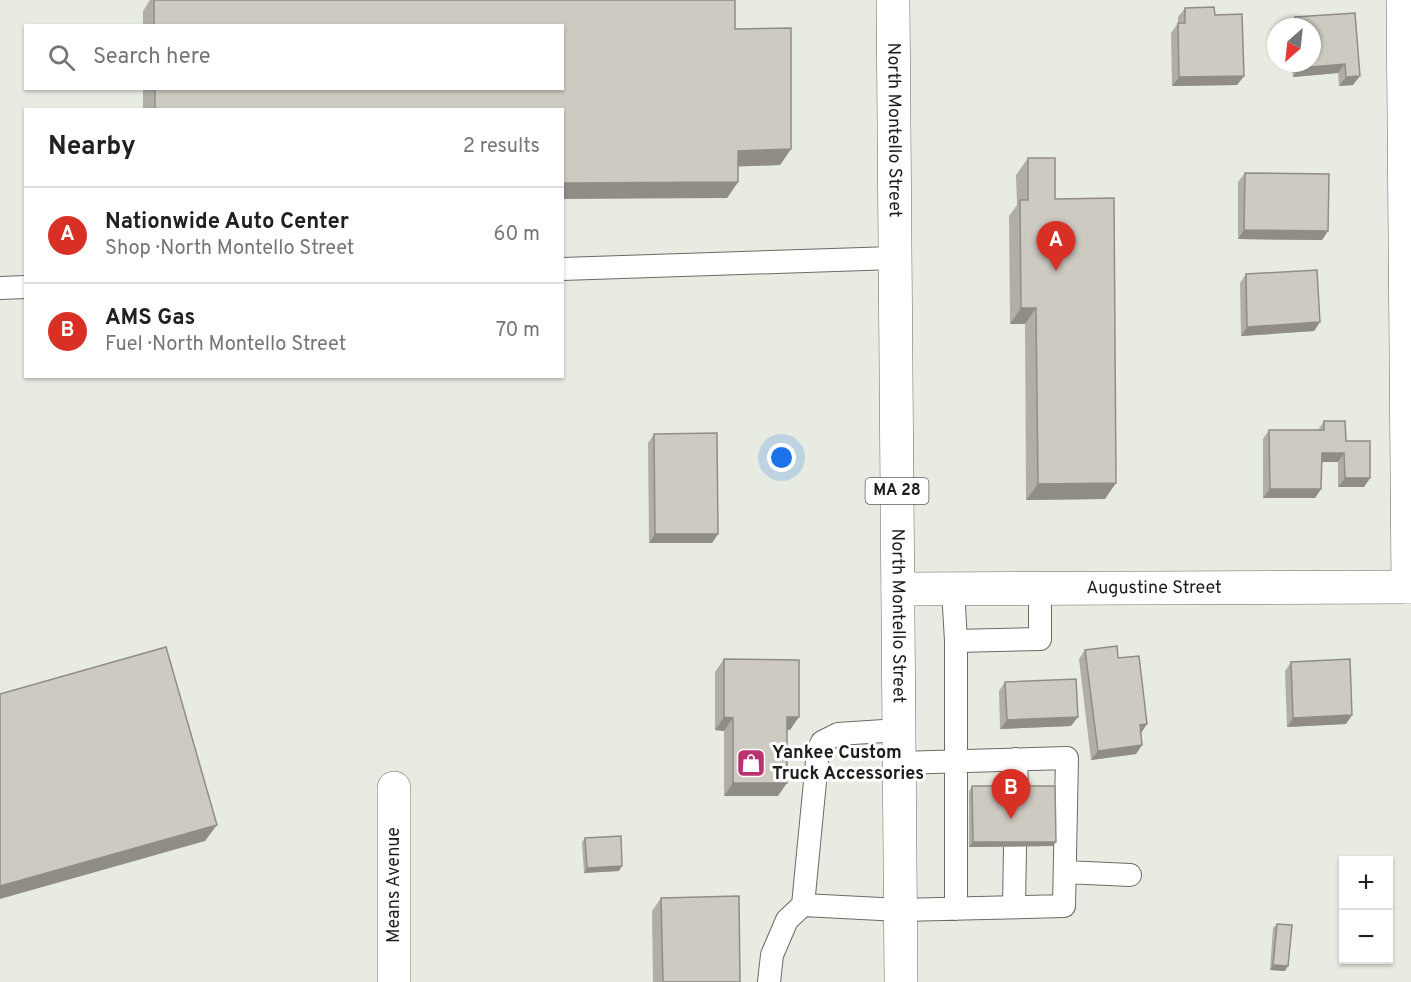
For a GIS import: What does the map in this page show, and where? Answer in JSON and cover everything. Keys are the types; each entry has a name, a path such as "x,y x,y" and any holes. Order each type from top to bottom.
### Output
{"street":[{"name":"North Montello Street","path":"893,0 901,982"},
{"path":"1403,0 1409,587"},
{"name":"Augustine Street","path":"898,589 1409,587"},
{"name":"Means Avenue","path":"394,788 394,982"}],"lane":[{"path":"564,270 894,258"},
{"path":"0,288 24,287"},
{"path":"956,641 1040,639 1040,588"},
{"path":"953,589 956,641 956,909"},
{"path":"769,982 772,955 787,920 803,905 819,751 822,742 838,734 899,730"},
{"path":"803,905 900,910 1064,906 1066,758 899,763"},
{"path":"1016,759 1017,790"},
{"path":"1014,907 1015,846"},
{"path":"1065,872 1130,875"}],"building":[{"path":"154,0 735,0 735,29 791,28 791,149 738,151 738,182 564,183 564,108 155,108 155,90 564,90 564,24 154,24"},
{"path":"1214,7 1215,15 1242,14 1244,76 1179,77 1178,23 1185,23 1185,8"},
{"path":"1355,13 1360,76 1346,77 1345,64 1321,66 1321,18 1295,17"},
{"path":"1028,158 1055,158 1055,199 1114,198 1116,483 1038,484 1036,308 1021,308 1020,200 1028,200"},
{"path":"1245,173 1329,174 1328,231 1244,230"},
{"path":"1317,270 1320,322 1247,327 1246,274"},
{"path":"1324,421 1345,421 1346,441 1370,441 1370,478 1345,478 1344,453 1322,453 1321,489 1270,489 1269,430 1324,430"},
{"path":"717,433 718,534 655,534 654,434"},
{"path":"1117,646 1118,658 1139,656 1147,724 1140,725 1142,745 1098,751 1085,650"},
{"path":"166,647 217,825 0,886 0,694"},
{"name":"Yankee Custom Truck Accessories","path":"724,659 799,660 799,717 787,717 787,783 733,783 733,718 724,717"},
{"path":"1350,659 1352,715 1293,718 1291,662"},
{"path":"1076,679 1078,717 1007,720 1005,682"},
{"path":"972,786 1055,786 1056,842 973,842"},
{"path":"621,836 622,866 587,868 585,838"},
{"path":"739,896 740,982 663,982 661,898"},
{"path":"1277,924 1292,925 1288,966 1273,965"}],"place":[{"name":"Nationwide Auto Center","path":"1056,271"},
{"name":"Yankee Custom Truck Accessories","path":"751,763"},
{"name":"AMS Gas","path":"1011,819"}]}
